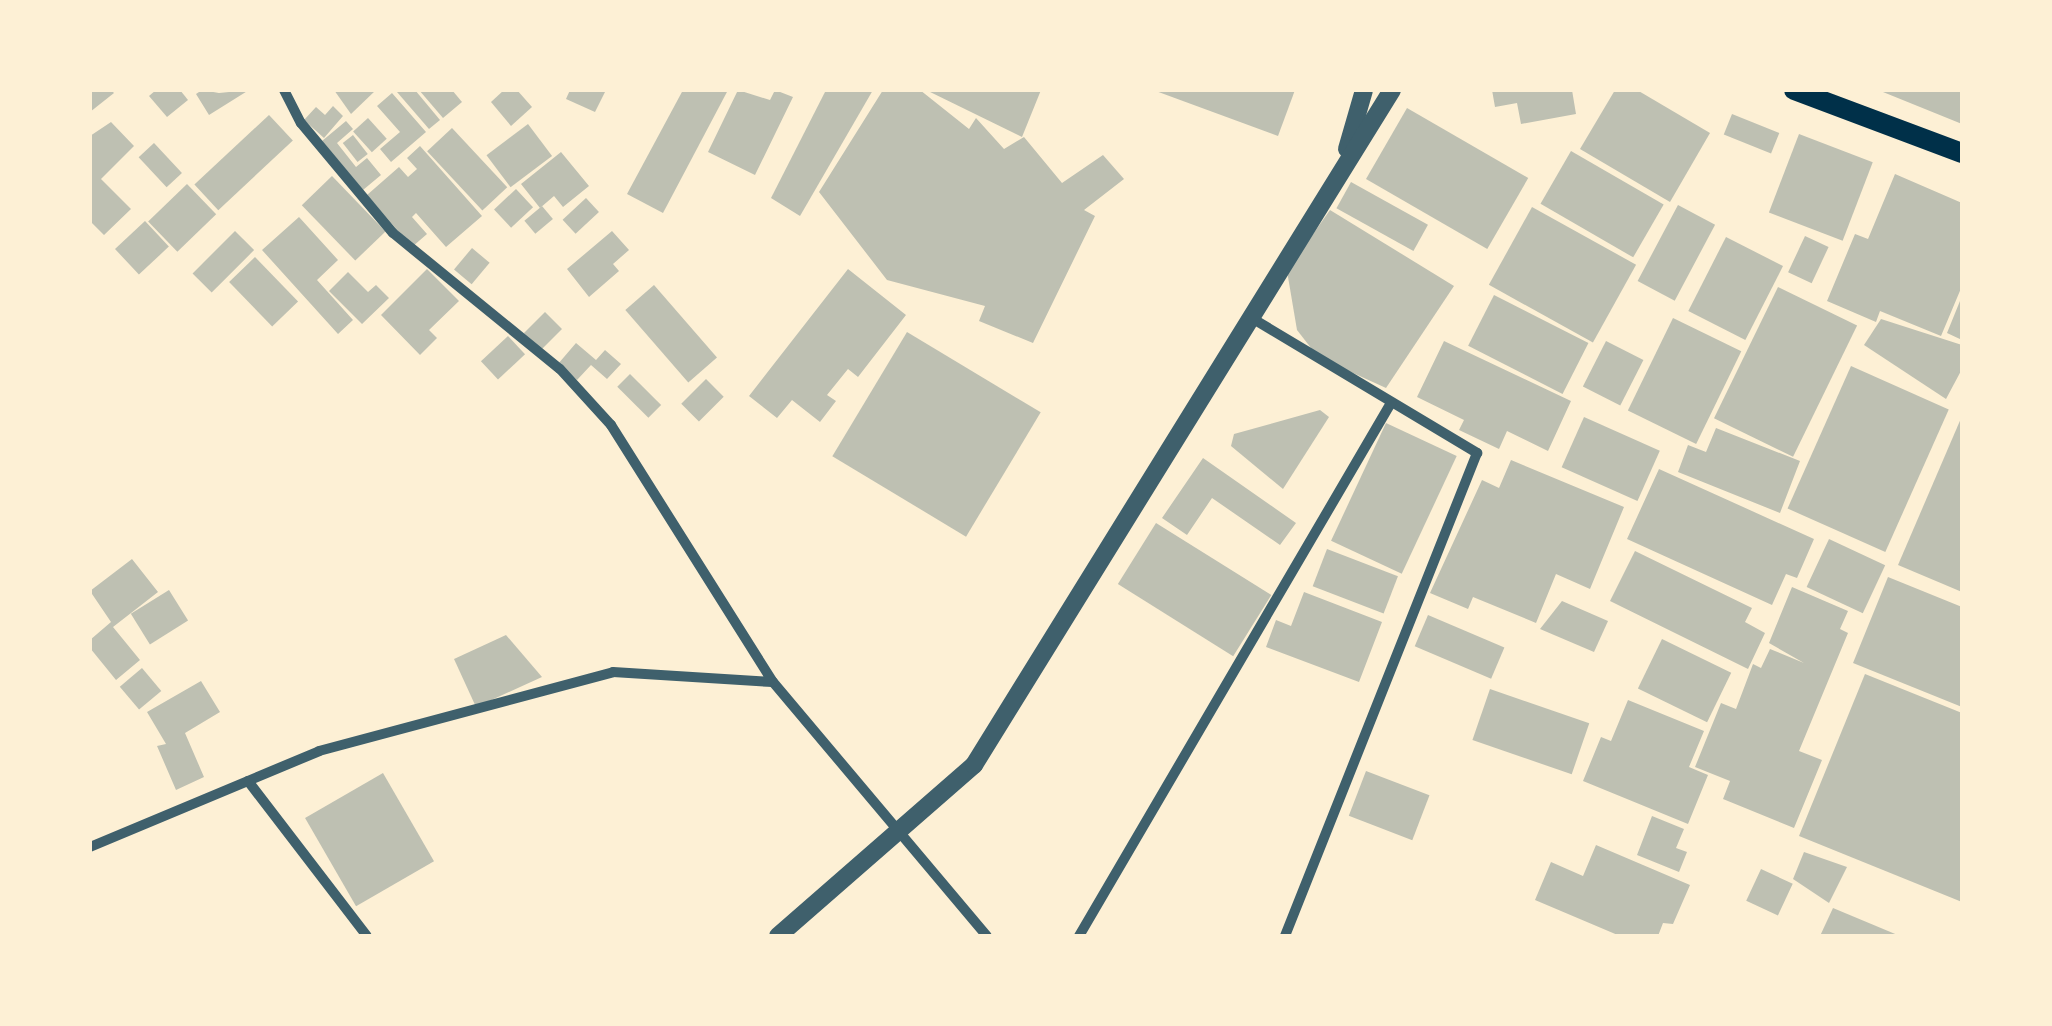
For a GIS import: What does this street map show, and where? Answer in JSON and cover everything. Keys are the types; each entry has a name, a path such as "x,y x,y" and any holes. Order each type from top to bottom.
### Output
{"main road":[{"path":"1794,90 1962,154"}],"street":[{"path":"284,90 300,123 393,233 560,369 611,425 773,682 903,830 987,936"},
{"path":"1339,174 1364,90"},
{"path":"778,936 974,765 1392,90"},
{"path":"1250,317 1477,453 1284,936"},
{"path":"1080,936 1392,404"},
{"path":"90,847 319,751 613,672 773,682"},
{"path":"248,780 367,936"}],"building":[{"path":"90,90 111,90 114,93 90,112"},
{"path":"156,90 180,90 188,100 167,117 149,96"},
{"path":"202,90 249,90 209,115 196,94"},
{"path":"334,90 376,90 351,114"},
{"path":"415,90 440,120 429,129 397,92"},
{"path":"419,90 452,90 462,102 443,118"},
{"path":"504,90 517,90 532,107 511,126 491,102"},
{"path":"570,90 606,90 595,112 566,99"},
{"path":"683,90 728,90 663,213 627,194"},
{"path":"738,90 770,100 775,90 793,97 755,175 708,152"},
{"path":"826,90 873,90 800,216 771,198"},
{"path":"883,90 920,90 969,129 976,118 1004,149 1024,137 1062,183 1103,155 1124,179 1084,210 1095,216 1033,343 979,321 985,306 887,280 819,192"},
{"path":"926,90 1041,90 1022,137"},
{"path":"1153,90 1295,90 1278,136"},
{"path":"1492,90 1572,90 1576,114 1521,124 1517,103 1495,107"},
{"path":"1615,90 1637,90 1710,133 1670,202 1580,149"},
{"path":"1878,90 1962,90 1962,124"},
{"path":"392,93 426,132 391,162 380,149 400,132 377,106"},
{"path":"333,106 343,116 324,138 304,120 316,107 325,115"},
{"path":"1407,108 1528,178 1487,249 1366,179"},
{"path":"1732,114 1779,133 1771,154 1724,134"},
{"path":"269,115 293,141 218,210 194,185"},
{"path":"368,118 387,139 372,152 353,131"},
{"path":"346,121 353,129 337,143 356,167 367,158 381,175 363,190 322,141"},
{"path":"111,122 134,146 101,179 131,209 104,235 90,221 90,136"},
{"path":"528,124 552,156 511,187 486,155"},
{"path":"452,128 507,187 482,210 427,151"},
{"path":"1799,134 1873,162 1843,241 1769,212"},
{"path":"353,135 368,154 358,162 343,143"},
{"path":"154,143 182,173 167,187 139,157"},
{"path":"420,146 482,216 446,247 416,213 412,217 427,234 412,247 367,195 399,167 408,177 417,169 407,158"},
{"path":"1571,151 1664,204 1633,257 1540,204"},
{"path":"561,152 589,186 563,207 554,196 540,208 521,184"},
{"path":"1895,174 1962,203 1962,286 1941,336 1880,311 1876,322 1827,301 1855,234 1868,239"},
{"path":"332,176 385,231 355,261 302,205"},
{"path":"1351,182 1428,225 1413,251 1336,208"},
{"path":"187,184 216,214 177,252 148,222"},
{"path":"516,189 533,207 511,228 494,209"},
{"path":"586,198 599,212 576,234 563,220"},
{"path":"1678,205 1715,225 1675,301 1638,281"},
{"path":"542,206 553,219 535,234 524,221"},
{"path":"1532,207 1636,265 1593,343 1489,285"},
{"path":"1330,210 1454,286 1386,388 1318,357 1297,330 1287,271"},
{"path":"299,217 338,260 317,280 353,320 338,334 262,250"},
{"path":"145,221 169,247 139,275 115,249"},
{"path":"235,231 254,250 212,293 193,273"},
{"path":"612,231 629,250 613,264 619,271 589,297 567,269"},
{"path":"1805,236 1829,247 1812,283 1788,272"},
{"path":"1726,237 1783,266 1745,340 1688,311"},
{"path":"472,248 490,263 472,284 454,269"},
{"path":"255,257 298,302 272,327 229,282"},
{"path":"427,269 459,301 429,330 437,338 420,355 381,315"},
{"path":"848,269 906,315 858,377 848,369 827,395 836,401 820,422 792,400 777,418 749,396"},
{"path":"348,272 368,292 376,285 389,298 362,324 329,291"},
{"path":"654,285 717,357 688,382 625,310"},
{"path":"1778,287 1857,326 1793,457 1714,418"},
{"path":"1494,295 1588,343 1563,394 1468,346"},
{"path":"1962,296 1962,340 1947,333"},
{"path":"545,312 562,329 541,350 524,333"},
{"path":"1673,318 1741,351 1696,444 1628,411"},
{"path":"1881,319 1962,345 1962,369 1946,399 1864,345"},
{"path":"907,332 1041,412 966,537 832,456"},
{"path":"508,336 525,354 498,380 481,361"},
{"path":"1444,341 1571,401 1548,451 1507,431 1499,449 1459,430 1464,420 1417,397"},
{"path":"1606,341 1643,360 1620,406 1583,386"},
{"path":"576,343 596,360 605,350 621,364 607,379 591,365 577,380 558,364"},
{"path":"1851,366 1949,410 1885,552 1788,509"},
{"path":"630,374 661,405 648,418 617,387"},
{"path":"706,379 724,397 699,421 681,404"},
{"path":"1320,410 1329,417 1283,489 1231,446 1234,434"},
{"path":"1962,416 1962,592 1898,565"},
{"path":"1584,417 1660,451 1637,501 1562,467"},
{"path":"1386,423 1457,456 1402,574 1331,541"},
{"path":"1716,428 1800,461 1780,513 1678,472 1688,445 1706,452"},
{"path":"1203,458 1296,523 1280,545 1212,498 1187,535 1162,518"},
{"path":"1511,460 1624,507 1590,589 1556,574 1536,623 1473,597 1468,609 1430,593 1482,480 1499,488"},
{"path":"1659,469 1814,539 1797,578 1786,574 1772,605 1627,539"},
{"path":"1156,523 1271,595 1233,656 1118,584"},
{"path":"1829,539 1885,565 1863,613 1807,587"},
{"path":"1327,549 1398,576 1384,614 1313,586"},
{"path":"1635,551 1752,608 1745,622 1765,633 1748,669 1610,601"},
{"path":"132,559 158,592 113,627 140,660 116,680 90,648 90,640 111,622 90,591"},
{"path":"1888,577 1962,607 1962,707 1853,663"},
{"path":"1792,587 1848,611 1840,629 1848,633 1799,751 1822,760 1794,828 1723,799 1730,781 1695,767 1721,703 1736,709 1753,664 1761,668 1770,649 1804,663 1769,643"},
{"path":"169,590 188,621 150,644 131,614"},
{"path":"1304,592 1382,622 1359,682 1266,647 1276,620 1291,626"},
{"path":"1562,601 1608,621 1594,652 1540,629"},
{"path":"1428,615 1504,647 1491,679 1415,646"},
{"path":"506,635 542,677 476,707 454,659"},
{"path":"1662,639 1731,673 1707,722 1638,688"},
{"path":"142,668 161,691 139,710 120,687"},
{"path":"1865,674 1962,713 1962,902 1799,836"},
{"path":"201,681 220,712 185,733 204,777 176,790 157,746 166,744 147,712"},
{"path":"1490,689 1589,723 1572,774 1472,740"},
{"path":"1628,700 1704,731 1689,767 1708,775 1688,824 1583,781 1601,737 1611,741"},
{"path":"1366,771 1429,795 1412,840 1349,816"},
{"path":"383,773 434,861 356,906 305,818"},
{"path":"1652,816 1684,829 1676,848 1687,852 1679,872 1637,855"},
{"path":"1596,845 1690,885 1673,924 1663,923 1658,936 1620,936 1535,900 1551,862 1583,876"},
{"path":"1804,852 1847,867 1829,903 1793,879"},
{"path":"1761,869 1793,884 1778,916 1746,901"},
{"path":"1833,908 1900,936 1820,936"}]}
